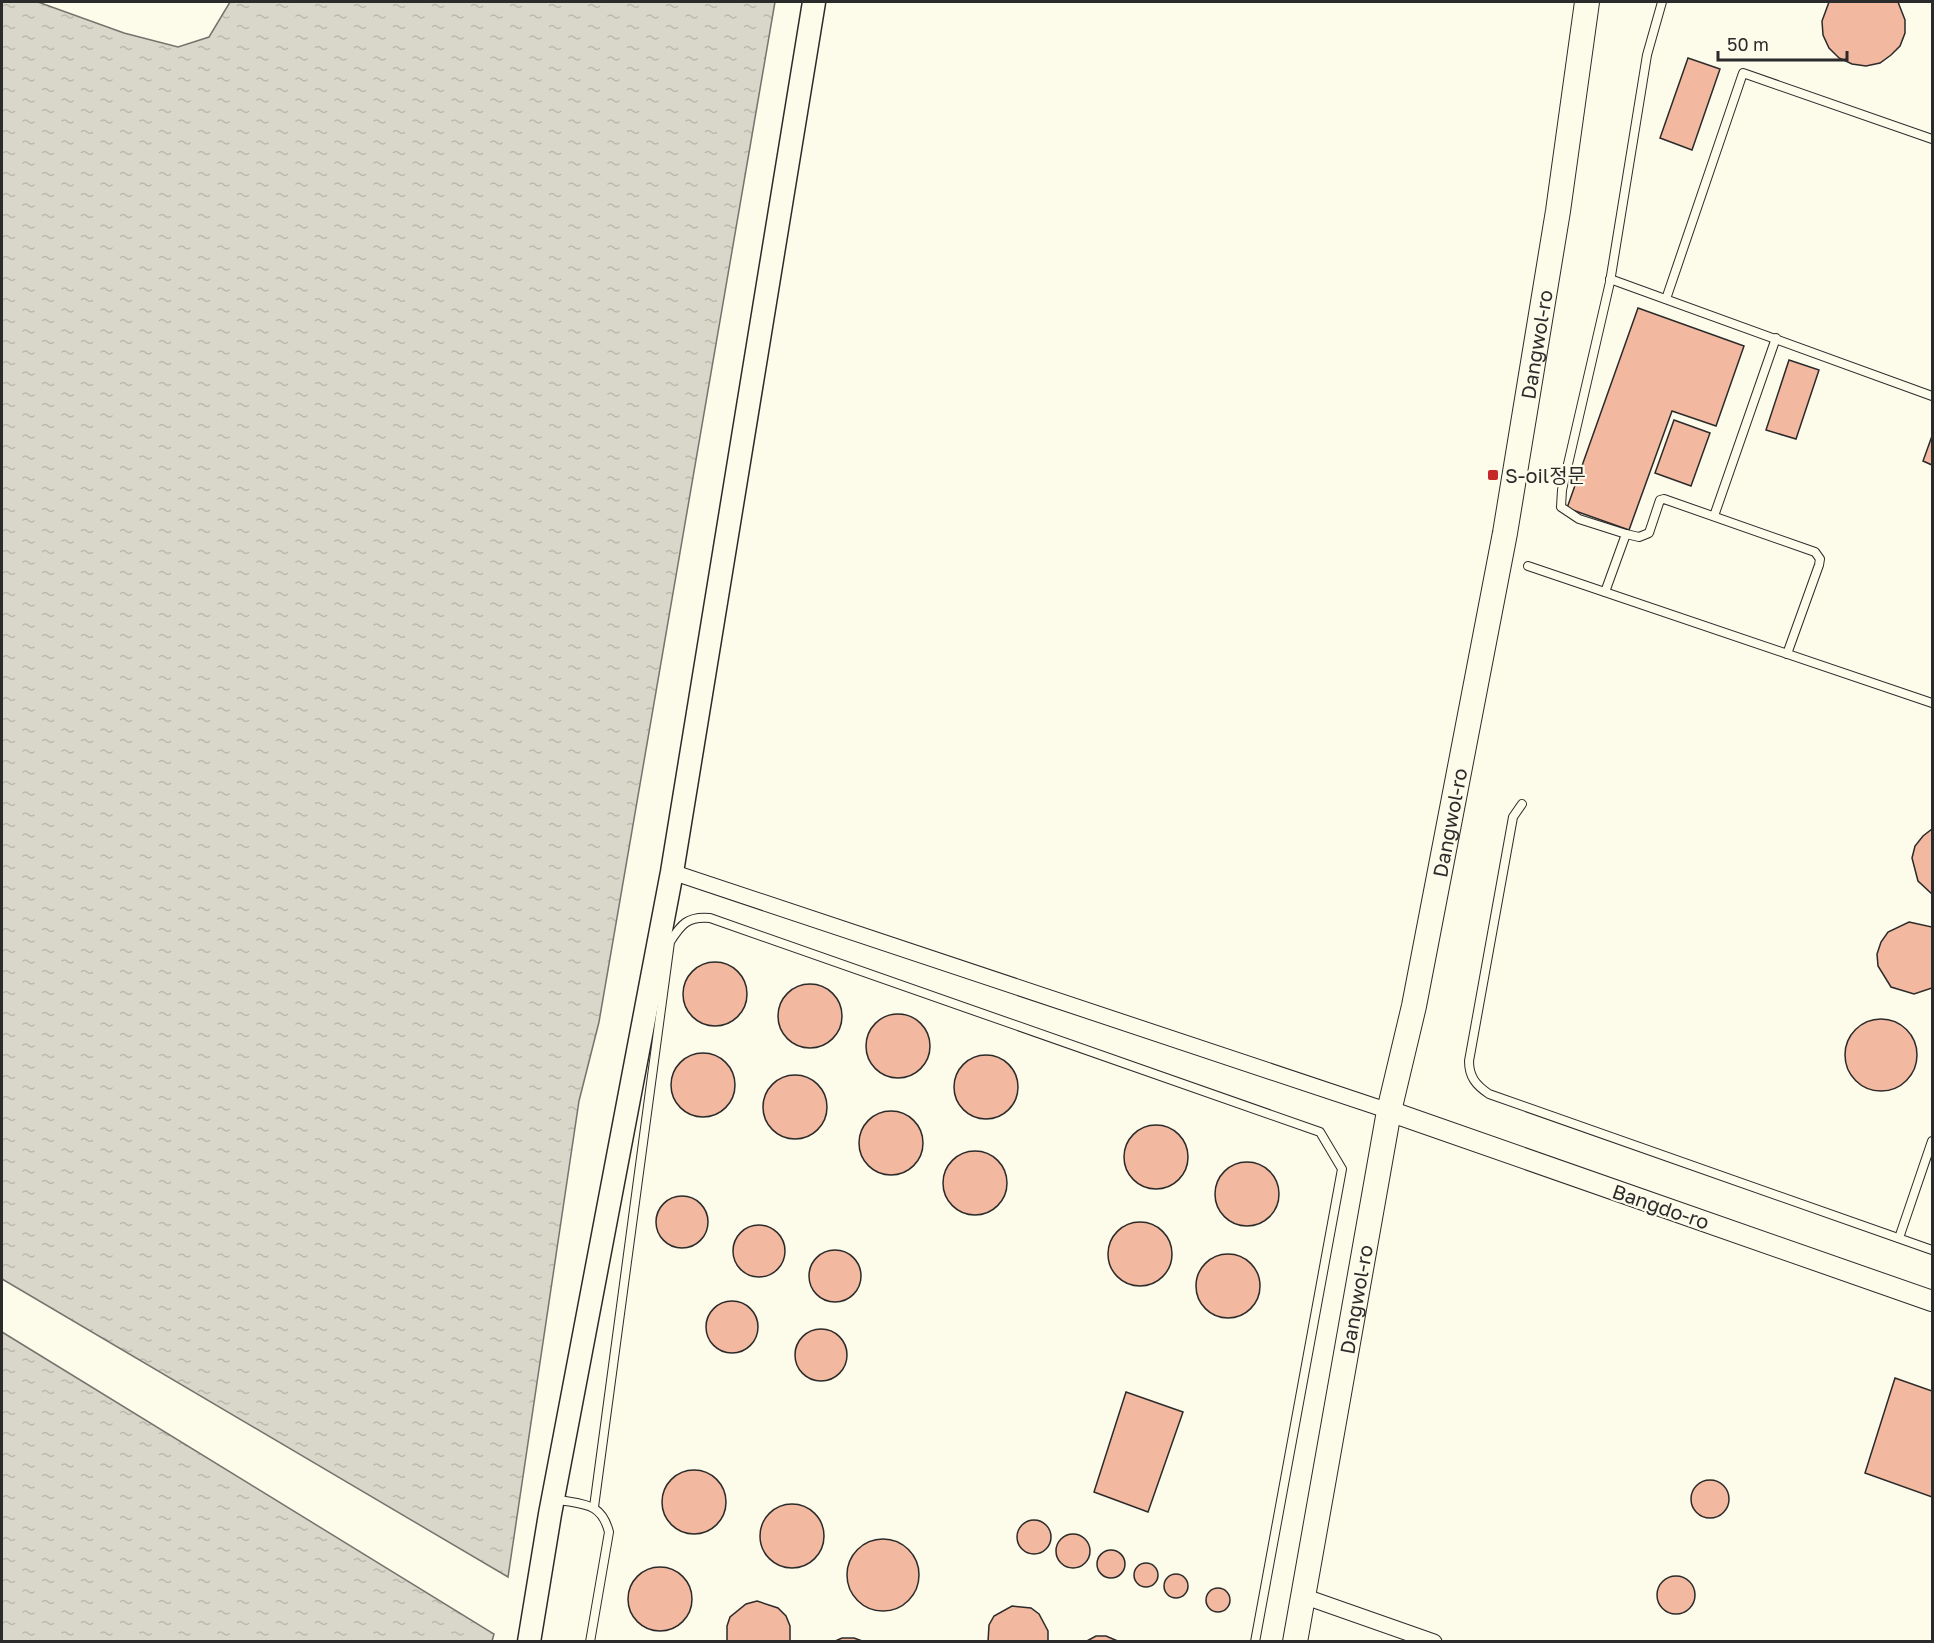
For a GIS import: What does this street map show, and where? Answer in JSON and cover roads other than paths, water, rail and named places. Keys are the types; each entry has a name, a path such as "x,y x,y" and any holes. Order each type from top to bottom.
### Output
{"main road":[{"path":"529,1641 553,1499 672,872 814,2"},
{"name":"Dangwol-ro","path":"1295,1641 1389,1111 1414,1006 1505,532 1558,211 1587,2"}],"street":[{"path":"672,872 1389,1111"},
{"name":"Bangdo-ro","path":"1389,1111 1932,1302"},
{"path":"1303,1596 1434,1641"}],"lane":[{"path":"1662,2 1647,55 1610,279 1562,490 1561,507 1579,519 1639,537 1649,533 1660,500 1664,499 1818,555 1819,565 1787,654"},
{"path":"1666,299 1743,73 1932,139"},
{"path":"1610,279 1932,396"},
{"path":"1714,516 1776,338"},
{"path":"1605,592 1626,534"},
{"path":"1528,566 1932,703"},
{"path":"1522,804 1513,817 1469,1061 1469,1072 1476,1085 1489,1094 1932,1250"},
{"path":"594,1507 669,950 680,924 695,917 710,918 1320,1132 1342,1169 1255,1641"},
{"path":"1899,1238 1932,1140"},
{"path":"553,1499 594,1507 605,1515 609,1532 590,1641"}],"water":[{"path":"2,2 38,2 124,33 178,47 209,37 230,2 775,2 599,1022 579,1101 508,1577 2,1279"},
{"path":"2,1332 494,1634 492,1641 2,1641"}],"place":[{"name":"S-oil정문","path":"1493,475"}]}
